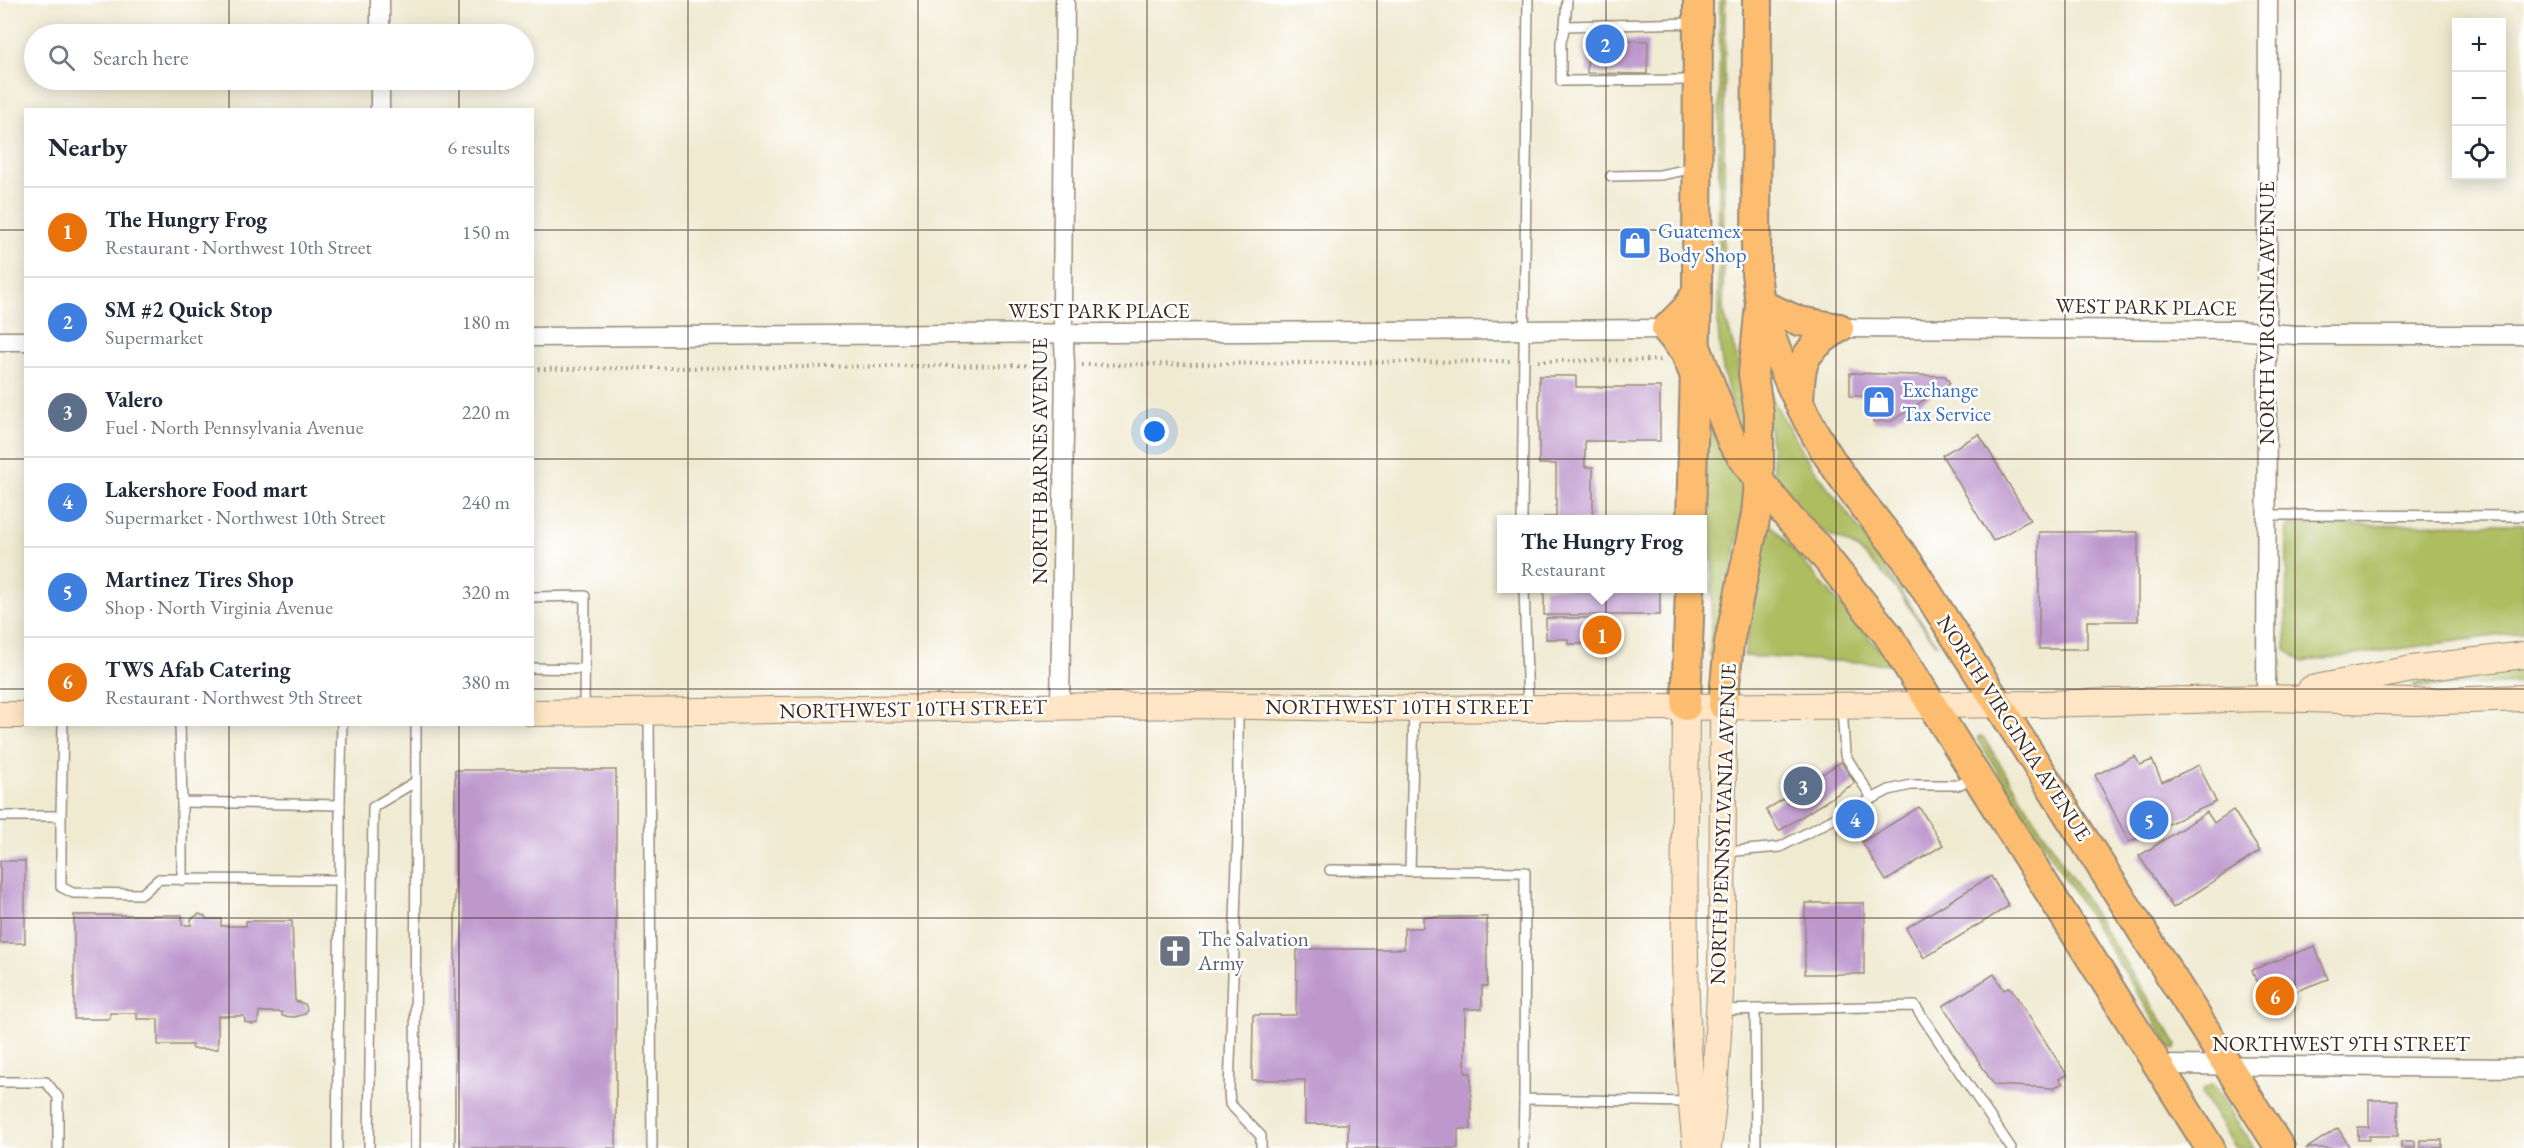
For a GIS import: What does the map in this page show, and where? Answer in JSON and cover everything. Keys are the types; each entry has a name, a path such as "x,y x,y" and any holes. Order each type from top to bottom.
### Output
{"main road":[{"name":"NORTH PENNSYLVANIA AVENUE","path":"1708,1148 1713,1104 1718,1010 1723,852 1723,705 1729,643 1756,515 1759,481 1759,414 1753,374 1760,304 1756,273 1757,0"},
{"path":"1691,515 1693,360 1697,292 1698,12"},
{"path":"1697,292 1686,309 1665,329 1693,360 1732,441 1759,481 1888,635 2210,1148"},
{"path":"1760,304 1800,321 1839,328"},
{"name":"NORTH VIRGINIA AVENUE","path":"1760,304 1775,353 1819,441 1849,485 1908,562 2280,1148"},
{"path":"1799,402 1803,361 1818,342 1839,328"},
{"name":"NORTH PENNSYLVANIA AVENUE","path":"1690,593 1686,706 1684,919 1695,1148"},
{"name":"NORTHWEST 10TH STREET","path":"2266,698 2412,669 2524,655"},
{"name":"NORTHWEST 10TH STREET","path":"534,713 1060,706 1528,708 2040,704 2266,698 2415,702 2524,698"},
{"path":"0,715 24,715"}],"street":[{"path":"380,0 380,24"},
{"name":"NORTH BARNES AVENUE","path":"1060,706 1065,365 1063,333 1065,0"},
{"name":"NORTH VIRGINIA AVENUE","path":"2266,698 2268,0"},
{"path":"380,90 380,108"},
{"name":"WEST PARK PLACE","path":"1839,328 2237,330 2296,335 2524,335"},
{"name":"WEST PARK PLACE","path":"534,337 1665,329"},
{"path":"0,341 24,341"},
{"name":"NORTHWEST 9TH STREET","path":"2158,1065 2524,1068"}],"lane":[{"path":"1522,515 1528,0"},
{"path":"1567,0 1561,42 1561,81 1698,80"},
{"path":"1565,26 1698,12"},
{"path":"1611,176 1660,175 1698,168"},
{"path":"2266,515 2524,516"},
{"path":"1524,593 1528,708"},
{"path":"534,597 585,596 584,713"},
{"path":"534,668 585,669"},
{"path":"1842,704 1845,755 1872,798"},
{"path":"1238,705 1238,834 1229,1091 1230,1104 1261,1136 1261,1148"},
{"path":"1410,871 1414,708"},
{"path":"649,712 651,1148"},
{"path":"63,726 61,887 73,893 142,894 159,879 340,880"},
{"path":"180,726 182,880"},
{"path":"338,1148 342,726"},
{"path":"416,726 416,1148"},
{"path":"1723,852 1780,847 1888,790 1911,785 1958,785 1977,776"},
{"path":"369,1148 373,807 415,782"},
{"path":"182,802 340,805"},
{"path":"0,816 61,816"},
{"path":"1329,870 1525,872 1523,1148"},
{"path":"1718,1010 1915,1006 2012,1148"},
{"path":"1755,1009 1756,1148"},
{"path":"0,1082 46,1082 58,1097 58,1148"},
{"path":"1524,1098 1691,1102"}],"path":[{"path":"534,369 1693,360"}],"green space":[{"path":"1720,0 1725,0 1723,310 1740,368 1746,416 1745,439 1726,384 1718,327"},
{"path":"1765,378 1776,406 1811,465 1854,522 1937,645 1889,580 1857,548 1819,529 1800,513 1774,479"},
{"path":"1706,422 1748,488 1714,657 1710,656 1713,565 1707,540 1707,515 1704,515"},
{"path":"1768,521 1892,664 1744,656"},
{"path":"2524,524 2524,632 2302,662 2286,650 2287,525"},
{"path":"2524,667 2524,683 2415,687 2414,684"},
{"path":"1980,736 1983,737 2177,1045 2176,1049 2172,1048 1978,740"},
{"path":"2211,1085 2215,1087 2254,1148 2236,1148 2202,1094 2203,1089"}],"building":[{"path":"1588,39 1648,41 1647,74 1587,73"},
{"path":"1850,373 1945,376 1950,383 1892,421 1873,422 1873,396 1850,396"},
{"path":"1539,376 1576,376 1576,387 1660,387 1660,441 1585,441 1585,467 1593,467 1593,515 1556,515 1556,464 1539,464"},
{"path":"1979,434 2030,520 1993,541 1942,455"},
{"path":"2039,532 2138,532 2138,621 2087,621 2087,649 2039,649"},
{"path":"1544,593 1660,593 1660,615 1544,615"},
{"path":"1546,618 1612,618 1612,644 1568,644 1568,639 1546,639"},
{"path":"2135,756 2140,765 2152,760 2162,782 2199,765 2216,802 2129,842 2095,775"},
{"path":"1841,762 1855,783 1779,831 1766,810"},
{"path":"455,770 616,770 616,1148 455,1148"},
{"path":"1919,807 1943,845 1886,881 1862,842"},
{"path":"2233,810 2260,851 2173,908 2139,856 2207,812 2214,823"},
{"path":"0,861 25,861 25,943 0,943"},
{"path":"1991,876 2009,906 1924,958 1906,928"},
{"path":"1805,903 1864,903 1864,974 1805,974"},
{"path":"199,914 205,916 206,919 221,919 221,926 246,926 246,921 292,921 295,1001 305,1004 307,1009 305,1014 295,1017 282,1016 282,1012 259,1012 258,1023 252,1024 245,1022 244,1016 218,1016 218,1049 192,1049 192,1045 158,1045 158,1019 137,1019 137,1013 110,1013 110,1019 74,1019 74,915 182,915 182,925 191,925 191,919"},
{"path":"1423,917 1487,917 1487,986 1482,986 1482,1009 1465,1009 1465,1073 1471,1073 1471,1129 1458,1129 1458,1148 1348,1148 1348,1124 1305,1124 1305,1080 1252,1080 1253,1015 1296,1015 1297,949 1404,949 1404,928 1423,928"},
{"path":"2315,946 2328,979 2265,1003 2252,970"},
{"path":"1994,974 2004,990 2010,987 2067,1075 2059,1079 2063,1083 2053,1088 1994,1085 1943,1006"},
{"path":"2369,1100 2398,1100 2398,1136 2369,1136 2369,1140 2358,1140 2358,1127 2369,1127"},
{"path":"2338,1128 2350,1148 2307,1148"},
{"path":"2420,1140 2442,1140 2442,1148 2420,1148"},
{"path":"2401,1141 2415,1141 2415,1148 2401,1148"}],"place":[{"name":"SM #2 Quick Stop","path":"1605,44"},
{"name":"Guatemex Body Shop","path":"1635,243"},
{"name":"Exchange Tax Service","path":"1879,402"},
{"name":"The Hungry Frog","path":"1602,635"},
{"name":"Valero","path":"1803,786"},
{"name":"Lakershore Food mart","path":"1855,819"},
{"name":"Martinez Tires Shop","path":"2149,820"},
{"name":"The Salvation Army","path":"1175,951"},
{"name":"TWS Afab Catering","path":"2275,996"}]}
